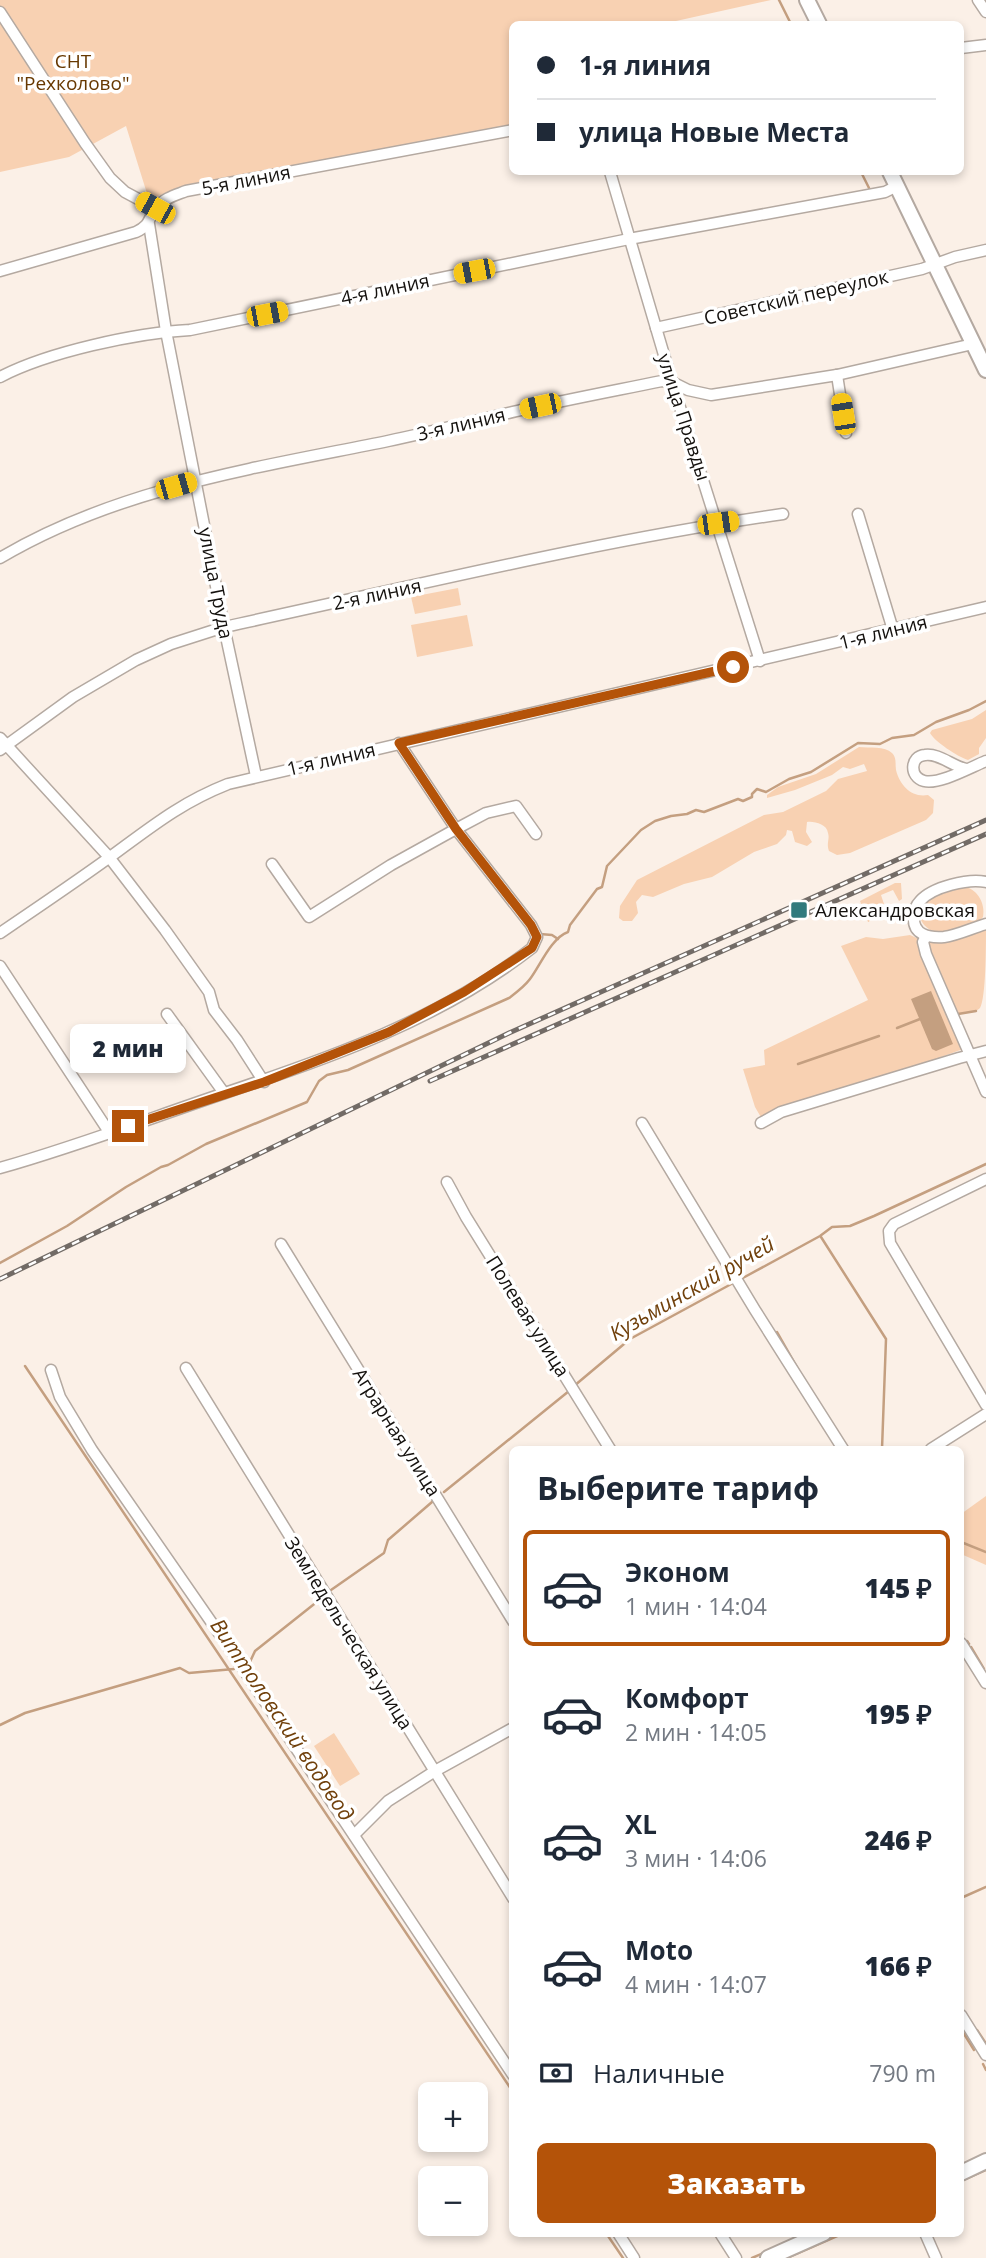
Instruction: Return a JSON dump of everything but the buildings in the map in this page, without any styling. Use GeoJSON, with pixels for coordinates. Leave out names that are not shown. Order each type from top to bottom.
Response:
{"type":"FeatureCollection","features":[{"type":"Feature","properties":{"kind":"main road"},"geometry":{"type":"LineString","coordinates":[[807,0],[818,21]]}},
{"type":"Feature","properties":{"kind":"main road"},"geometry":{"type":"LineString","coordinates":[[892,175],[986,370]]}},
{"type":"Feature","properties":{"kind":"main road"},"geometry":{"type":"LineString","coordinates":[[964,2172],[986,2161]]}},
{"type":"Feature","properties":{"kind":"main road"},"geometry":{"type":"LineString","coordinates":[[776,2257],[816,2237]]}},
{"type":"Feature","properties":{"kind":"street"},"geometry":{"type":"LineString","coordinates":[[978,0],[986,12]]}},
{"type":"Feature","properties":{"kind":"street"},"geometry":{"type":"LineString","coordinates":[[0,12],[110,178],[125,192],[155,208],[149,224],[136,232],[0,271]]}},
{"type":"Feature","properties":{"kind":"street"},"geometry":{"type":"LineString","coordinates":[[964,48],[986,45]]}},
{"type":"Feature","properties":{"kind":"street","name":"5-я линия"},"geometry":{"type":"LineString","coordinates":[[155,208],[173,195],[186,191],[509,131]]}},
{"type":"Feature","properties":{"kind":"street","name":"улица Правды"},"geometry":{"type":"LineString","coordinates":[[611,175],[672,382],[760,661]]}},
{"type":"Feature","properties":{"kind":"street","name":"4-я линия"},"geometry":{"type":"LineString","coordinates":[[0,377],[74,350],[166,331],[203,327],[629,239],[886,192],[897,186]]}},
{"type":"Feature","properties":{"kind":"street","name":"улица Труда"},"geometry":{"type":"LineString","coordinates":[[149,224],[166,331],[256,776]]}},
{"type":"Feature","properties":{"kind":"street","name":"Советский переулок"},"geometry":{"type":"LineString","coordinates":[[656,328],[935,265],[986,250]]}},
{"type":"Feature","properties":{"kind":"street","name":"3-я линия"},"geometry":{"type":"LineString","coordinates":[[0,558],[79,519],[197,480],[662,381],[711,395],[837,375],[973,344]]}},
{"type":"Feature","properties":{"kind":"street"},"geometry":{"type":"LineString","coordinates":[[837,375],[846,433]]}},
{"type":"Feature","properties":{"kind":"street","name":"2-я линия"},"geometry":{"type":"LineString","coordinates":[[2,745],[136,660],[171,644],[224,627],[561,553],[718,523],[783,514]]}},
{"type":"Feature","properties":{"kind":"street"},"geometry":{"type":"LineString","coordinates":[[858,514],[892,629]]}},
{"type":"Feature","properties":{"kind":"street","name":"1-я линия"},"geometry":{"type":"LineString","coordinates":[[0,933],[164,816],[200,795],[256,776],[986,607]]}},
{"type":"Feature","properties":{"kind":"street"},"geometry":{"type":"LineString","coordinates":[[0,1168],[264,1082],[389,1032],[464,992],[532,948],[537,937],[531,925],[456,829],[399,743]]}},
{"type":"Feature","properties":{"kind":"street"},"geometry":{"type":"LineString","coordinates":[[2,745],[109,857],[209,992],[214,1010],[264,1082]]}},
{"type":"Feature","properties":{"kind":"street"},"geometry":{"type":"LineString","coordinates":[[966,769],[932,755],[923,755],[913,764],[916,777],[924,781],[937,780],[966,769],[986,761]]}},
{"type":"Feature","properties":{"kind":"street"},"geometry":{"type":"LineString","coordinates":[[272,864],[309,917],[391,864],[486,813],[516,806],[536,835]]}},
{"type":"Feature","properties":{"kind":"street"},"geometry":{"type":"LineString","coordinates":[[974,880],[986,891]]}},
{"type":"Feature","properties":{"kind":"street"},"geometry":{"type":"LineString","coordinates":[[985,924],[951,936],[926,936],[916,929],[914,923],[917,904],[922,898],[963,881],[986,882]]}},
{"type":"Feature","properties":{"kind":"street"},"geometry":{"type":"LineString","coordinates":[[926,936],[924,947],[986,1092]]}},
{"type":"Feature","properties":{"kind":"street"},"geometry":{"type":"LineString","coordinates":[[0,966],[109,1132]]}},
{"type":"Feature","properties":{"kind":"street"},"geometry":{"type":"LineString","coordinates":[[167,1014],[224,1093]]}},
{"type":"Feature","properties":{"kind":"street"},"geometry":{"type":"LineString","coordinates":[[761,1123],[781,1112],[986,1051]]}},
{"type":"Feature","properties":{"kind":"street"},"geometry":{"type":"LineString","coordinates":[[642,1124],[841,1446]]}},
{"type":"Feature","properties":{"kind":"street"},"geometry":{"type":"LineString","coordinates":[[986,1179],[894,1224],[888,1231],[890,1242],[986,1405]]}},
{"type":"Feature","properties":{"kind":"street","name":"Полевая улица"},"geometry":{"type":"LineString","coordinates":[[447,1182],[608,1446]]}},
{"type":"Feature","properties":{"kind":"street","name":"Аграрная улица"},"geometry":{"type":"LineString","coordinates":[[281,1244],[509,1614]]}},
{"type":"Feature","properties":{"kind":"street","name":"Земледельческая улица"},"geometry":{"type":"LineString","coordinates":[[186,1368],[509,1891]]}},
{"type":"Feature","properties":{"kind":"street"},"geometry":{"type":"LineString","coordinates":[[51,1370],[60,1397],[92,1450],[232,1652],[509,2069]]}},
{"type":"Feature","properties":{"kind":"street"},"geometry":{"type":"LineString","coordinates":[[935,1446],[986,1414]]}},
{"type":"Feature","properties":{"kind":"street"},"geometry":{"type":"LineString","coordinates":[[964,1648],[986,1683]]}},
{"type":"Feature","properties":{"kind":"street"},"geometry":{"type":"LineString","coordinates":[[354,1835],[388,1801],[435,1771],[509,1730]]}},
{"type":"Feature","properties":{"kind":"street"},"geometry":{"type":"LineString","coordinates":[[964,2020],[986,2055]]}},
{"type":"Feature","properties":{"kind":"street"},"geometry":{"type":"LineString","coordinates":[[621,2237],[634,2258]]}},
{"type":"Feature","properties":{"kind":"street"},"geometry":{"type":"LineString","coordinates":[[723,2237],[736,2258]]}},
{"type":"Feature","properties":{"kind":"street"},"geometry":{"type":"LineString","coordinates":[[927,2237],[936,2258]]}},
{"type":"Feature","properties":{"kind":"green space","name":"СНТ \"Рехколово\""},"geometry":{"type":"Polygon","coordinates":[[[0,0],[771,0],[676,21],[509,21],[509,127],[177,188],[149,200],[126,126],[69,157],[0,172],[0,0]]]}},
{"type":"Feature","properties":{"kind":"green space"},"geometry":{"type":"Polygon","coordinates":[[[458,588],[461,605],[415,614],[411,597],[458,588]]]}},
{"type":"Feature","properties":{"kind":"green space"},"geometry":{"type":"Polygon","coordinates":[[[467,615],[473,646],[417,657],[411,625],[467,615]]]}},
{"type":"Feature","properties":{"kind":"green space"},"geometry":{"type":"Polygon","coordinates":[[[986,710],[986,738],[979,748],[979,754],[968,760],[958,756],[930,733],[932,730],[972,719],[986,710]]]}},
{"type":"Feature","properties":{"kind":"green space"},"geometry":{"type":"Polygon","coordinates":[[[859,747],[881,748],[892,753],[900,781],[912,793],[928,795],[934,800],[933,813],[926,820],[850,853],[837,855],[829,851],[825,827],[807,822],[806,832],[812,842],[807,846],[795,842],[792,831],[787,830],[777,844],[754,852],[712,877],[684,884],[653,897],[642,895],[636,902],[638,913],[632,921],[619,918],[620,906],[637,880],[764,815],[783,812],[826,791],[838,779],[867,771],[864,764],[850,769],[843,767],[832,775],[767,798],[767,795],[778,787],[816,774],[859,747]]]}},
{"type":"Feature","properties":{"kind":"green space"},"geometry":{"type":"Polygon","coordinates":[[[895,883],[901,883],[902,899],[899,901],[893,890],[881,895],[885,907],[873,914],[868,922],[860,901],[895,883]]]}},
{"type":"Feature","properties":{"kind":"green space"},"geometry":{"type":"Polygon","coordinates":[[[963,887],[972,890],[979,897],[983,906],[983,917],[972,925],[952,930],[937,932],[927,928],[920,914],[923,905],[936,896],[963,887]]]}},
{"type":"Feature","properties":{"kind":"green space"},"geometry":{"type":"Polygon","coordinates":[[[986,929],[982,1002],[980,1008],[975,1011],[958,1014],[927,944],[956,939],[986,929]]]}},
{"type":"Feature","properties":{"kind":"green space"},"geometry":{"type":"Polygon","coordinates":[[[910,935],[919,939],[918,946],[963,1049],[782,1108],[762,1119],[755,1107],[743,1069],[765,1065],[764,1050],[868,1000],[841,946],[866,937],[883,939],[910,935]]]}},
{"type":"Feature","properties":{"kind":"green space"},"geometry":{"type":"Polygon","coordinates":[[[986,1496],[986,1565],[964,1555],[964,1512],[986,1496]]]}},
{"type":"Feature","properties":{"kind":"green space"},"geometry":{"type":"Polygon","coordinates":[[[334,1733],[360,1774],[340,1786],[314,1746],[334,1733]]]}},
{"type":"Feature","properties":{"kind":"shaded area"},"geometry":{"type":"Polygon","coordinates":[[[931,991],[953,1044],[936,1051],[932,1049],[911,999],[931,991]]]}},
{"type":"Feature","properties":{"kind":"waterway"},"geometry":{"type":"LineString","coordinates":[[779,0],[790,21]]}},
{"type":"Feature","properties":{"kind":"waterway"},"geometry":{"type":"LineString","coordinates":[[862,175],[870,190]]}},
{"type":"Feature","properties":{"kind":"waterway"},"geometry":{"type":"LineString","coordinates":[[0,1263],[67,1226],[161,1167],[206,1144],[307,1102],[319,1081],[327,1075],[348,1070],[509,998],[528,982],[551,946],[568,932],[570,925],[597,889],[602,887],[607,866],[641,830],[655,821],[696,810],[704,812],[738,799],[743,801],[752,797],[757,789],[766,792],[789,779],[811,772],[858,743],[880,744],[892,738],[914,735],[936,722],[986,701]]}},
{"type":"Feature","properties":{"kind":"waterway"},"geometry":{"type":"LineString","coordinates":[[540,934],[552,935],[558,939]]}},
{"type":"Feature","properties":{"kind":"waterway"},"geometry":{"type":"LineString","coordinates":[[958,1014],[976,1011]]}},
{"type":"Feature","properties":{"kind":"waterway"},"geometry":{"type":"LineString","coordinates":[[897,1028],[920,1019]]}},
{"type":"Feature","properties":{"kind":"waterway"},"geometry":{"type":"LineString","coordinates":[[798,1064],[879,1036]]}},
{"type":"Feature","properties":{"kind":"waterway","name":"Кузьминский ручей"},"geometry":{"type":"LineString","coordinates":[[741,1279],[832,1227],[850,1226],[986,1164]]}},
{"type":"Feature","properties":{"kind":"waterway"},"geometry":{"type":"LineString","coordinates":[[821,1237],[886,1339],[882,1446]]}},
{"type":"Feature","properties":{"kind":"waterway","name":"Кузьминский ручей"},"geometry":{"type":"LineString","coordinates":[[574,1386],[630,1339],[735,1282]]}},
{"type":"Feature","properties":{"kind":"waterway"},"geometry":{"type":"LineString","coordinates":[[777,1332],[798,1369]]}},
{"type":"Feature","properties":{"kind":"waterway","name":"Виттоловский водовод"},"geometry":{"type":"LineString","coordinates":[[25,1366],[509,2086]]}},
{"type":"Feature","properties":{"kind":"waterway","name":"Кузьминский ручей"},"geometry":{"type":"LineString","coordinates":[[444,1492],[569,1391]]}},
{"type":"Feature","properties":{"kind":"waterway","name":"Кузьминский ручей"},"geometry":{"type":"LineString","coordinates":[[331,1590],[384,1553],[388,1540],[432,1502]]}},
{"type":"Feature","properties":{"kind":"waterway"},"geometry":{"type":"LineString","coordinates":[[964,1543],[986,1552]]}},
{"type":"Feature","properties":{"kind":"waterway","name":"Кузьминский ручей"},"geometry":{"type":"LineString","coordinates":[[249,1664],[255,1651],[318,1601]]}},
{"type":"Feature","properties":{"kind":"waterway"},"geometry":{"type":"LineString","coordinates":[[971,1647],[984,1669]]}},
{"type":"Feature","properties":{"kind":"waterway","name":"Кузьминский ручей"},"geometry":{"type":"LineString","coordinates":[[0,1725],[25,1713],[180,1668],[189,1673],[234,1669]]}},
{"type":"Feature","properties":{"kind":"waterway"},"geometry":{"type":"LineString","coordinates":[[964,1897],[986,1887]]}},
{"type":"Feature","properties":{"kind":"waterway"},"geometry":{"type":"LineString","coordinates":[[977,2030],[985,2042]]}},
{"type":"Feature","properties":{"kind":"waterway"},"geometry":{"type":"LineString","coordinates":[[964,2034],[974,2050]]}},
{"type":"Feature","properties":{"kind":"waterway"},"geometry":{"type":"LineString","coordinates":[[983,2064],[986,2070]]}},
{"type":"Feature","properties":{"kind":"waterway"},"geometry":{"type":"LineString","coordinates":[[964,2164],[971,2161]]}},
{"type":"Feature","properties":{"kind":"waterway"},"geometry":{"type":"LineString","coordinates":[[964,2180],[986,2170]]}},
{"type":"Feature","properties":{"kind":"waterway","name":"Виттоловский водовод"},"geometry":{"type":"LineString","coordinates":[[609,2237],[623,2258]]}},
{"type":"Feature","properties":{"kind":"waterway"},"geometry":{"type":"LineString","coordinates":[[780,2245],[798,2237]]}},
{"type":"Feature","properties":{"kind":"waterway"},"geometry":{"type":"LineString","coordinates":[[787,2258],[835,2237]]}},
{"type":"Feature","properties":{"kind":"waterway"},"geometry":{"type":"LineString","coordinates":[[752,2258],[768,2251]]}},
{"type":"Feature","properties":{"kind":"railway"},"geometry":{"type":"LineString","coordinates":[[0,1279],[509,1033],[986,820]]}},
{"type":"Feature","properties":{"kind":"railway"},"geometry":{"type":"LineString","coordinates":[[430,1081],[986,834]]}},
{"type":"Feature","properties":{"kind":"place","name":"Александровская"},"geometry":{"type":"Point","coordinates":[799,910]}},
{"type":"Feature","properties":{"kind":"route"},"geometry":{"type":"LineString","coordinates":[[128,1126],[264,1082],[389,1032],[464,992],[532,948],[537,937],[531,925],[456,829],[399,743],[733,667]]}}]}
